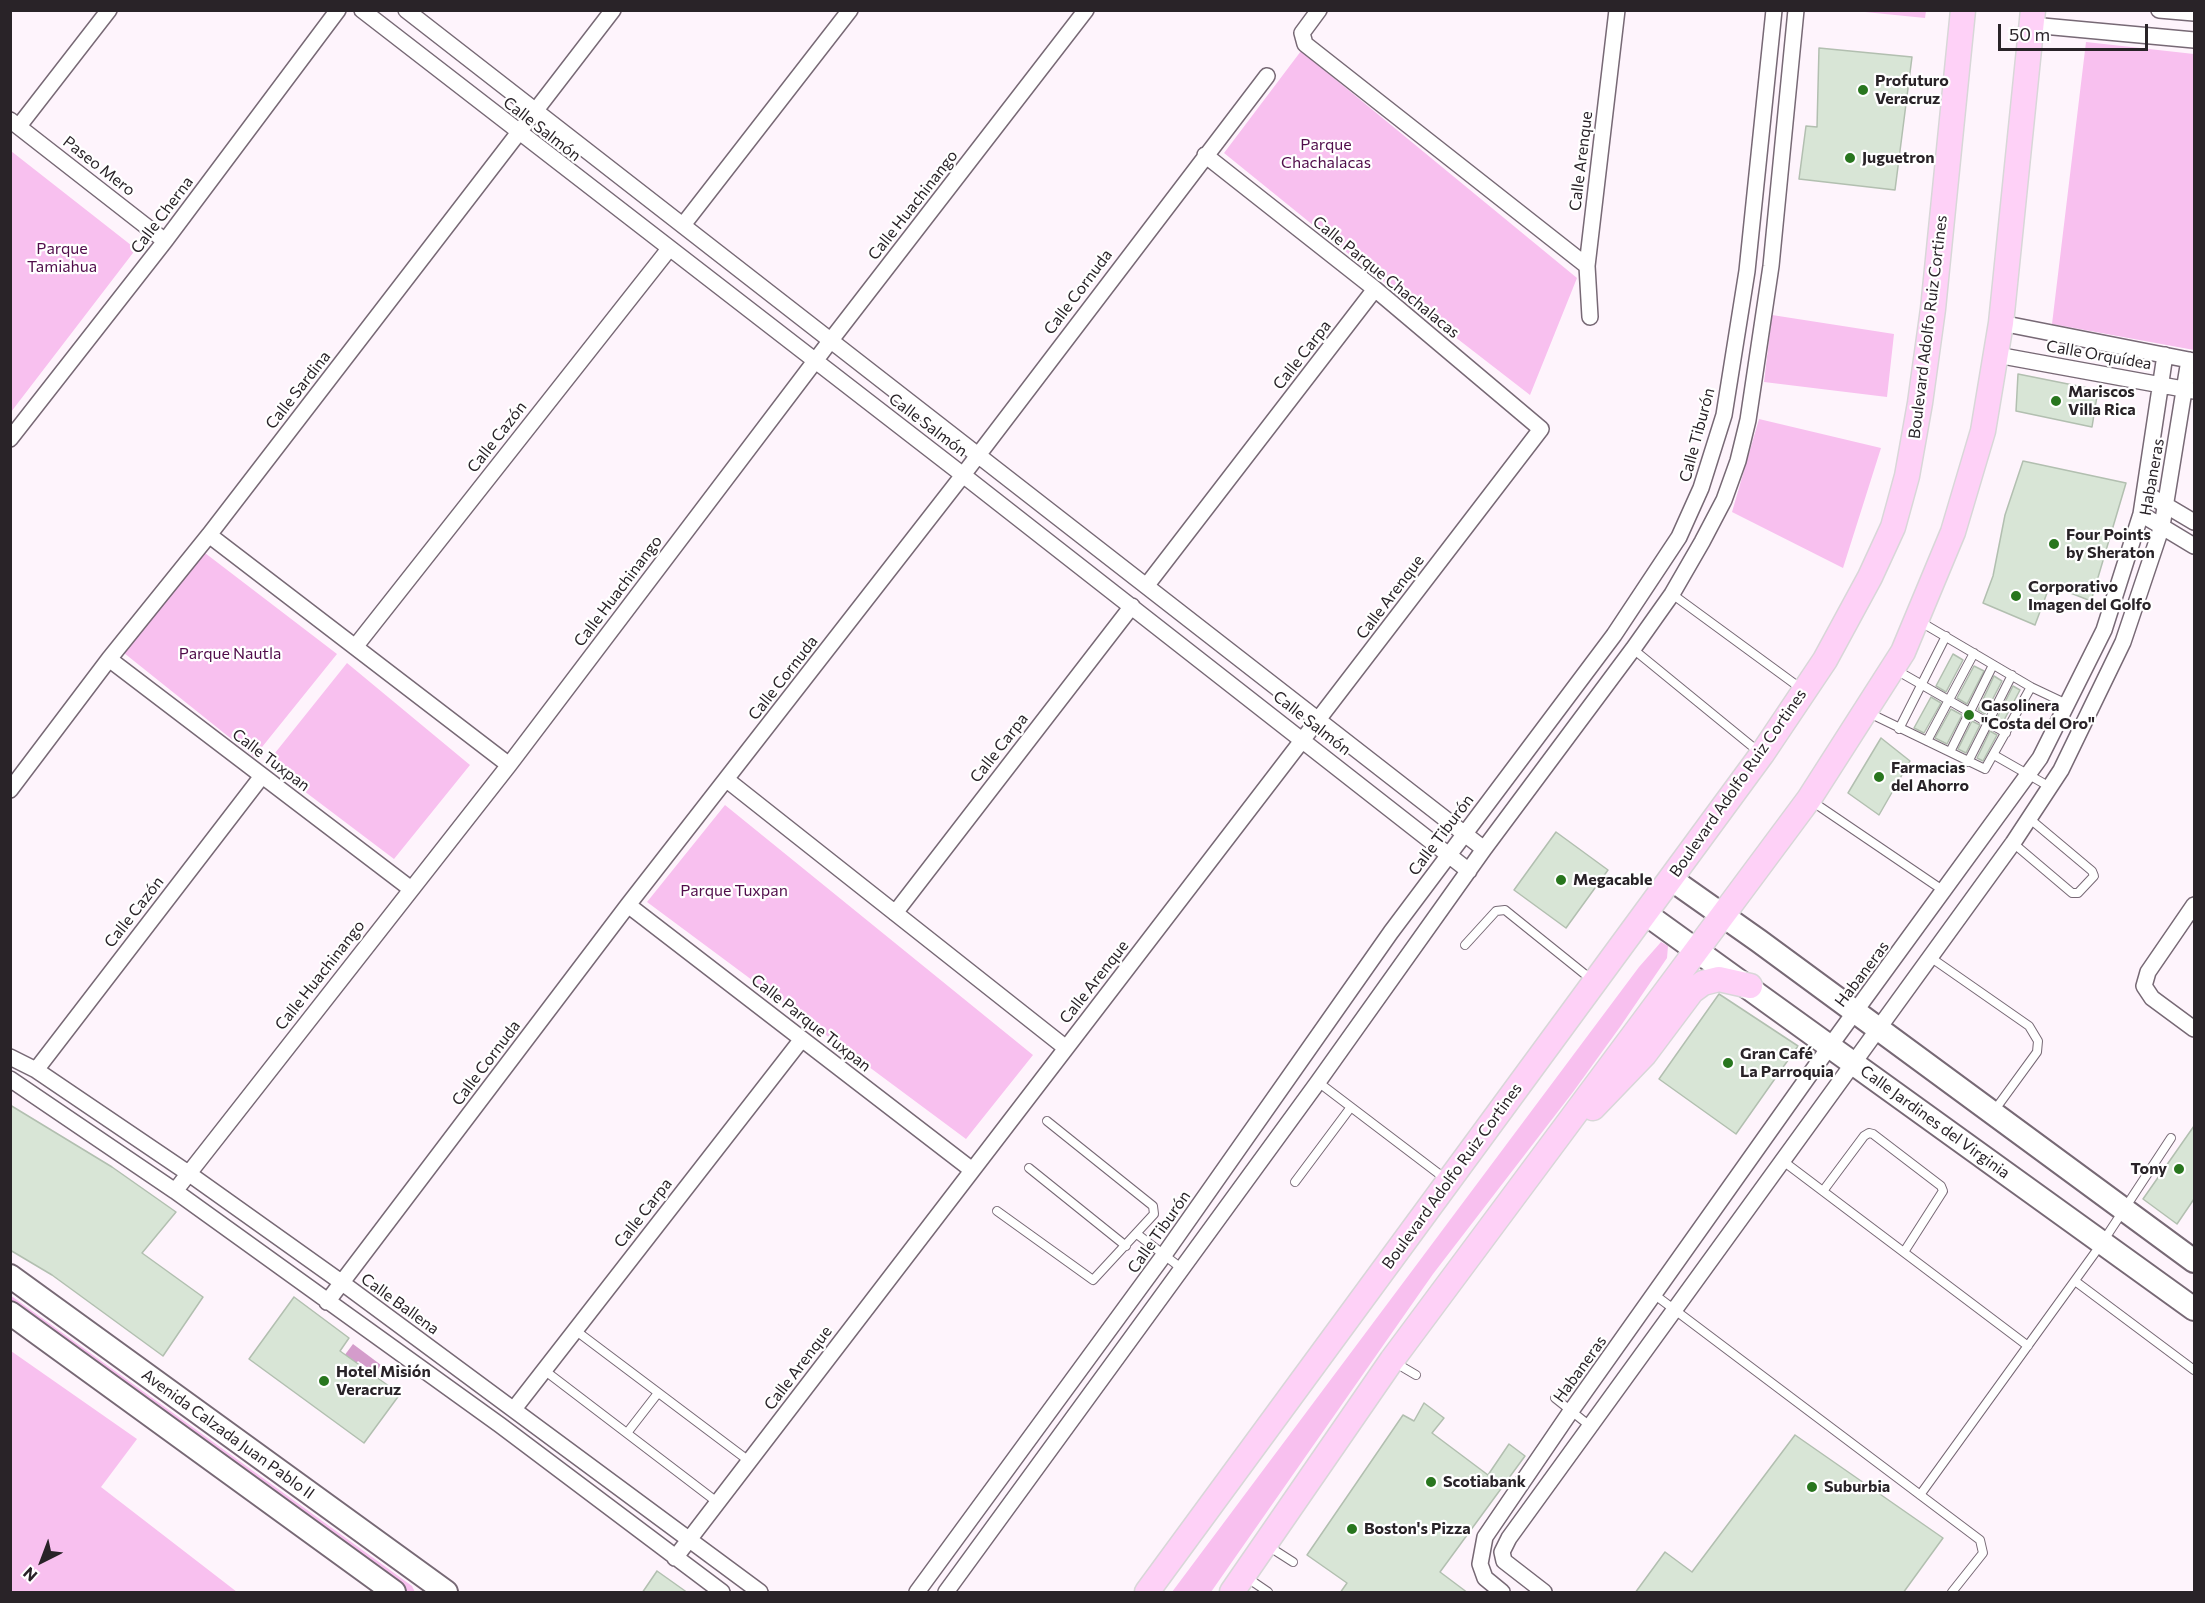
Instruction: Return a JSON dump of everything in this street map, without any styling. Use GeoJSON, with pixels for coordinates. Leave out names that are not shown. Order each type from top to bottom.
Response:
{"type":"FeatureCollection","features":[{"type":"Feature","properties":{"kind":"main road","name":"Boulevard Adolfo Ruiz Cortines"},"geometry":{"type":"LineString","coordinates":[[1147,1593],[1762,754],[1825,660],[1870,577],[1893,526],[1907,476],[1933,309],[1963,10]]}},
{"type":"Feature","properties":{"kind":"main road"},"geometry":{"type":"LineString","coordinates":[[1238,1584],[1267,1545],[1392,1360],[1809,799],[1867,712],[1893,668],[1933,586],[1970,482],[1983,431],[2001,323],[2032,18]]}},
{"type":"Feature","properties":{"kind":"main road"},"geometry":{"type":"LineString","coordinates":[[1538,1162],[1644,1055],[1692,991],[1703,983],[1719,979],[1750,986]]}},
{"type":"Feature","properties":{"kind":"street"},"geometry":{"type":"LineString","coordinates":[[15,123],[109,10]]}},
{"type":"Feature","properties":{"kind":"street","name":"Calle Cherna"},"geometry":{"type":"LineString","coordinates":[[10,439],[165,241],[338,10]]}},
{"type":"Feature","properties":{"kind":"street","name":"Calle Salmón"},"geometry":{"type":"LineString","coordinates":[[362,10],[1132,606],[1469,871]]}},
{"type":"Feature","properties":{"kind":"street","name":"Calle Salmón"},"geometry":{"type":"LineString","coordinates":[[406,10],[1484,849]]}},
{"type":"Feature","properties":{"kind":"street","name":"Calle Sardina"},"geometry":{"type":"LineString","coordinates":[[10,790],[109,659],[209,535],[520,134],[613,10]]}},
{"type":"Feature","properties":{"kind":"street"},"geometry":{"type":"LineString","coordinates":[[683,225],[850,10]]}},
{"type":"Feature","properties":{"kind":"street","name":"Calle Huachinango"},"geometry":{"type":"LineString","coordinates":[[175,1191],[509,765],[831,340],[1086,10]]}},
{"type":"Feature","properties":{"kind":"street"},"geometry":{"type":"LineString","coordinates":[[1318,10],[1302,33],[1305,44],[1587,266]]}},
{"type":"Feature","properties":{"kind":"street","name":"Calle Arenque"},"geometry":{"type":"LineString","coordinates":[[1590,317],[1587,266],[1617,10]]}},
{"type":"Feature","properties":{"kind":"street","name":"Calle Tiburón"},"geometry":{"type":"LineString","coordinates":[[917,1593],[1164,1255],[1391,932],[1652,579],[1679,537],[1701,488],[1724,416],[1747,271],[1774,10]]}},
{"type":"Feature","properties":{"kind":"street"},"geometry":{"type":"LineString","coordinates":[[946,1593],[1318,1082],[1484,849],[1633,649],[1672,594],[1724,500],[1748,420],[1771,266],[1796,10]]}},
{"type":"Feature","properties":{"kind":"street"},"geometry":{"type":"LineString","coordinates":[[2159,10],[2194,14]]}},
{"type":"Feature","properties":{"kind":"street"},"geometry":{"type":"LineString","coordinates":[[2032,18],[2194,35]]}},
{"type":"Feature","properties":{"kind":"street","name":"Calle Cornuda"},"geometry":{"type":"LineString","coordinates":[[327,1302],[628,905],[963,475],[1267,76]]}},
{"type":"Feature","properties":{"kind":"street","name":"Paseo Mero"},"geometry":{"type":"LineString","coordinates":[[15,123],[165,241]]}},
{"type":"Feature","properties":{"kind":"street","name":"Calle Parque Chachalacas"},"geometry":{"type":"LineString","coordinates":[[1205,155],[1375,289],[1541,429]]}},
{"type":"Feature","properties":{"kind":"street","name":"Calle Cazón"},"geometry":{"type":"LineString","coordinates":[[355,647],[669,249]]}},
{"type":"Feature","properties":{"kind":"street","name":"Calle Carpa"},"geometry":{"type":"LineString","coordinates":[[1147,585],[1375,289]]}},
{"type":"Feature","properties":{"kind":"street","name":"Calle Orquídea"},"geometry":{"type":"LineString","coordinates":[[2001,323],[2192,360]]}},
{"type":"Feature","properties":{"kind":"street","name":"Calle Orquídea"},"geometry":{"type":"LineString","coordinates":[[1997,355],[2190,390]]}},
{"type":"Feature","properties":{"kind":"street","name":"Habaneras"},"geometry":{"type":"LineString","coordinates":[[1502,1593],[1485,1578],[1480,1564],[1485,1537],[1830,1046],[2029,776],[2104,630],[2141,514],[2165,355]]}},
{"type":"Feature","properties":{"kind":"street","name":"Habaneras"},"geometry":{"type":"LineString","coordinates":[[1544,1593],[1504,1561],[1502,1552],[1509,1538],[1592,1427],[2051,787],[2123,642],[2162,526],[2190,390],[2192,360]]}},
{"type":"Feature","properties":{"kind":"street","name":"Calle Arenque"},"geometry":{"type":"LineString","coordinates":[[675,1558],[1541,429]]}},
{"type":"Feature","properties":{"kind":"street"},"geometry":{"type":"LineString","coordinates":[[2145,493],[2194,522]]}},
{"type":"Feature","properties":{"kind":"street"},"geometry":{"type":"LineString","coordinates":[[2141,514],[2194,546]]}},
{"type":"Feature","properties":{"kind":"street"},"geometry":{"type":"LineString","coordinates":[[209,535],[509,765]]}},
{"type":"Feature","properties":{"kind":"street","name":"Calle Carpa"},"geometry":{"type":"LineString","coordinates":[[895,913],[1132,606]]}},
{"type":"Feature","properties":{"kind":"street","name":"Calle Tuxpan"},"geometry":{"type":"LineString","coordinates":[[109,659],[411,889]]}},
{"type":"Feature","properties":{"kind":"street","name":"Calle Cazón"},"geometry":{"type":"LineString","coordinates":[[36,1070],[262,776]]}},
{"type":"Feature","properties":{"kind":"street"},"geometry":{"type":"LineString","coordinates":[[727,780],[1066,1048]]}},
{"type":"Feature","properties":{"kind":"street"},"geometry":{"type":"LineString","coordinates":[[1671,879],[1877,1027],[2194,1261]]}},
{"type":"Feature","properties":{"kind":"street","name":"Calle Parque Tuxpan"},"geometry":{"type":"LineString","coordinates":[[628,905],[972,1170]]}},
{"type":"Feature","properties":{"kind":"street"},"geometry":{"type":"LineString","coordinates":[[2194,905],[2148,972],[2144,986],[2152,998],[2194,1029]]}},
{"type":"Feature","properties":{"kind":"street","name":"Calle Jardines del Virginia"},"geometry":{"type":"LineString","coordinates":[[1646,914],[1750,986],[2194,1309]]}},
{"type":"Feature","properties":{"kind":"street","name":"Calle Carpa"},"geometry":{"type":"LineString","coordinates":[[514,1409],[802,1039]]}},
{"type":"Feature","properties":{"kind":"street","name":"Calle Ballena"},"geometry":{"type":"LineString","coordinates":[[10,1057],[36,1070],[188,1173],[341,1282],[760,1593]]}},
{"type":"Feature","properties":{"kind":"street"},"geometry":{"type":"LineString","coordinates":[[10,1079],[175,1191],[500,1425],[722,1593]]}},
{"type":"Feature","properties":{"kind":"street"},"geometry":{"type":"LineString","coordinates":[[1704,1226],[1725,1242]]}},
{"type":"Feature","properties":{"kind":"street","name":"Avenida Calzada Juan Pablo II"},"geometry":{"type":"LineString","coordinates":[[10,1276],[444,1592]]}},
{"type":"Feature","properties":{"kind":"street","name":"Avenida Calzada Juan Pablo II"},"geometry":{"type":"LineString","coordinates":[[10,1313],[394,1593]]}},
{"type":"Feature","properties":{"kind":"street"},"geometry":{"type":"LineString","coordinates":[[984,1502],[1003,1516]]}},
{"type":"Feature","properties":{"kind":"lane"},"geometry":{"type":"LineString","coordinates":[[1672,594],[1804,691]]}},
{"type":"Feature","properties":{"kind":"lane"},"geometry":{"type":"LineString","coordinates":[[1917,620],[2031,687],[2067,704]]}},
{"type":"Feature","properties":{"kind":"lane"},"geometry":{"type":"LineString","coordinates":[[1899,729],[1946,636]]}},
{"type":"Feature","properties":{"kind":"lane"},"geometry":{"type":"LineString","coordinates":[[1633,649],[1762,754]]}},
{"type":"Feature","properties":{"kind":"lane"},"geometry":{"type":"LineString","coordinates":[[1927,741],[1974,653]]}},
{"type":"Feature","properties":{"kind":"lane"},"geometry":{"type":"LineString","coordinates":[[1950,752],[1993,664]]}},
{"type":"Feature","properties":{"kind":"lane"},"geometry":{"type":"LineString","coordinates":[[1893,668],[2006,733]]}},
{"type":"Feature","properties":{"kind":"lane"},"geometry":{"type":"LineString","coordinates":[[1968,762],[2012,675]]}},
{"type":"Feature","properties":{"kind":"lane"},"geometry":{"type":"LineString","coordinates":[[1867,712],[1985,769],[2031,687]]}},
{"type":"Feature","properties":{"kind":"lane"},"geometry":{"type":"LineString","coordinates":[[1994,755],[2051,787]]}},
{"type":"Feature","properties":{"kind":"lane"},"geometry":{"type":"LineString","coordinates":[[1809,799],[1945,892]]}},
{"type":"Feature","properties":{"kind":"lane"},"geometry":{"type":"LineString","coordinates":[[2013,843],[2072,892],[2078,892],[2094,876],[2092,871],[2030,819]]}},
{"type":"Feature","properties":{"kind":"lane"},"geometry":{"type":"LineString","coordinates":[[1465,945],[1496,911],[1505,910],[1595,982]]}},
{"type":"Feature","properties":{"kind":"lane"},"geometry":{"type":"LineString","coordinates":[[1929,956],[2029,1026],[2038,1041],[2037,1052],[1993,1113]]}},
{"type":"Feature","properties":{"kind":"lane"},"geometry":{"type":"LineString","coordinates":[[1318,1082],[1448,1181]]}},
{"type":"Feature","properties":{"kind":"lane"},"geometry":{"type":"LineString","coordinates":[[1295,1182],[1351,1107]]}},
{"type":"Feature","properties":{"kind":"lane"},"geometry":{"type":"LineString","coordinates":[[997,1211],[1089,1280],[1098,1278],[1154,1214],[1153,1206],[1047,1121]]}},
{"type":"Feature","properties":{"kind":"lane"},"geometry":{"type":"LineString","coordinates":[[1823,1191],[1869,1133],[1941,1186],[1943,1191],[1904,1252]]}},
{"type":"Feature","properties":{"kind":"lane"},"geometry":{"type":"LineString","coordinates":[[1920,1495],[2103,1243],[2172,1138]]}},
{"type":"Feature","properties":{"kind":"lane"},"geometry":{"type":"LineString","coordinates":[[1783,1161],[2028,1346]]}},
{"type":"Feature","properties":{"kind":"lane"},"geometry":{"type":"LineString","coordinates":[[1029,1168],[1126,1246]]}},
{"type":"Feature","properties":{"kind":"lane"},"geometry":{"type":"LineString","coordinates":[[1137,1234],[1181,1268]]}},
{"type":"Feature","properties":{"kind":"lane"},"geometry":{"type":"LineString","coordinates":[[2075,1281],[2194,1370]]}},
{"type":"Feature","properties":{"kind":"lane"},"geometry":{"type":"LineString","coordinates":[[1655,1295],[1980,1540],[1983,1553],[1952,1593]]}},
{"type":"Feature","properties":{"kind":"lane"},"geometry":{"type":"LineString","coordinates":[[575,1330],[748,1461]]}},
{"type":"Feature","properties":{"kind":"lane"},"geometry":{"type":"LineString","coordinates":[[1392,1360],[1416,1375]]}},
{"type":"Feature","properties":{"kind":"lane"},"geometry":{"type":"LineString","coordinates":[[543,1370],[717,1502]]}},
{"type":"Feature","properties":{"kind":"lane"},"geometry":{"type":"LineString","coordinates":[[627,1433],[658,1393]]}},
{"type":"Feature","properties":{"kind":"lane"},"geometry":{"type":"LineString","coordinates":[[1555,1398],[1592,1427]]}},
{"type":"Feature","properties":{"kind":"lane"},"geometry":{"type":"LineString","coordinates":[[1267,1545],[1293,1562]]}},
{"type":"Feature","properties":{"kind":"lane"},"geometry":{"type":"LineString","coordinates":[[1238,1584],[1268,1593]]}},
{"type":"Feature","properties":{"kind":"green space"},"geometry":{"type":"Polygon","coordinates":[[[1855,11],[1926,11],[1925,18],[1855,11]]]}},
{"type":"Feature","properties":{"kind":"green space"},"geometry":{"type":"Polygon","coordinates":[[[2086,42],[2194,54],[2194,350],[2052,324],[2086,42]]]}},
{"type":"Feature","properties":{"kind":"green space","name":"Parque Chachalacas"},"geometry":{"type":"Polygon","coordinates":[[[1301,51],[1577,278],[1530,395],[1366,268],[1224,153],[1301,51]]]}},
{"type":"Feature","properties":{"kind":"green space","name":"Parque Tamiahua"},"geometry":{"type":"Polygon","coordinates":[[[11,151],[136,249],[10,412],[11,151]]]}},
{"type":"Feature","properties":{"kind":"green space"},"geometry":{"type":"Polygon","coordinates":[[[1772,315],[1894,334],[1887,397],[1764,382],[1772,315]]]}},
{"type":"Feature","properties":{"kind":"green space"},"geometry":{"type":"Polygon","coordinates":[[[1759,419],[1881,448],[1843,568],[1732,512],[1759,419]]]}},
{"type":"Feature","properties":{"kind":"green space","name":"Parque Nautla"},"geometry":{"type":"Polygon","coordinates":[[[205,553],[337,654],[254,757],[124,653],[205,553]]]}},
{"type":"Feature","properties":{"kind":"green space"},"geometry":{"type":"Polygon","coordinates":[[[347,663],[470,765],[394,859],[267,763],[347,663]]]}},
{"type":"Feature","properties":{"kind":"green space","name":"Parque Tuxpan"},"geometry":{"type":"Polygon","coordinates":[[[725,805],[1033,1055],[966,1139],[647,902],[725,805]]]}},
{"type":"Feature","properties":{"kind":"green space"},"geometry":{"type":"Polygon","coordinates":[[[1661,942],[1668,946],[1667,958],[1620,1027],[1433,1274],[1211,1592],[1172,1592],[1639,967],[1661,942]]]}},
{"type":"Feature","properties":{"kind":"green space"},"geometry":{"type":"Polygon","coordinates":[[[10,1295],[412,1586],[415,1592],[405,1592],[11,1305],[10,1295]]]}},
{"type":"Feature","properties":{"kind":"green space"},"geometry":{"type":"Polygon","coordinates":[[[11,1351],[137,1439],[101,1487],[237,1592],[11,1592],[11,1351]]]}},
{"type":"Feature","properties":{"kind":"shaded area"},"geometry":{"type":"Polygon","coordinates":[[[353,1344],[381,1365],[375,1373],[358,1361],[349,1372],[338,1364],[353,1344]]]}},
{"type":"Feature","properties":{"kind":"building"},"geometry":{"type":"Polygon","coordinates":[[[1819,48],[1912,57],[1895,190],[1799,179],[1806,126],[1817,127],[1819,48]]]}},
{"type":"Feature","properties":{"kind":"building","name":"Mariscos Villa Rica"},"geometry":{"type":"Polygon","coordinates":[[[2018,374],[2098,390],[2092,427],[2016,411],[2018,374]]]}},
{"type":"Feature","properties":{"kind":"building","name":"Four Points by Sheraton"},"geometry":{"type":"Polygon","coordinates":[[[2023,461],[2126,483],[2091,601],[2050,585],[2035,625],[1983,603],[1993,576],[2005,515],[2023,461]]]}},
{"type":"Feature","properties":{"kind":"building"},"geometry":{"type":"Polygon","coordinates":[[[1953,654],[1963,660],[1946,692],[1936,686],[1953,654]]]}},
{"type":"Feature","properties":{"kind":"building"},"geometry":{"type":"Polygon","coordinates":[[[1974,666],[1984,671],[1967,704],[1957,698],[1974,666]]]}},
{"type":"Feature","properties":{"kind":"building"},"geometry":{"type":"Polygon","coordinates":[[[1994,676],[2002,681],[1985,714],[1978,710],[1994,676]]]}},
{"type":"Feature","properties":{"kind":"building"},"geometry":{"type":"Polygon","coordinates":[[[2013,686],[2020,690],[2002,724],[1996,720],[2013,686]]]}},
{"type":"Feature","properties":{"kind":"building"},"geometry":{"type":"Polygon","coordinates":[[[1931,697],[1941,703],[1924,733],[1914,728],[1931,697]]]}},
{"type":"Feature","properties":{"kind":"building"},"geometry":{"type":"Polygon","coordinates":[[[1951,709],[1962,715],[1947,744],[1935,738],[1951,709]]]}},
{"type":"Feature","properties":{"kind":"building"},"geometry":{"type":"Polygon","coordinates":[[[1972,721],[1980,725],[1966,753],[1958,749],[1972,721]]]}},
{"type":"Feature","properties":{"kind":"building"},"geometry":{"type":"Polygon","coordinates":[[[1990,731],[1997,735],[1983,761],[1977,758],[1990,731]]]}},
{"type":"Feature","properties":{"kind":"building","name":"Farmacias del Ahorro"},"geometry":{"type":"Polygon","coordinates":[[[1881,738],[1910,761],[1879,815],[1848,793],[1881,738]]]}},
{"type":"Feature","properties":{"kind":"building","name":"Megacable"},"geometry":{"type":"Polygon","coordinates":[[[1556,832],[1608,870],[1566,928],[1514,890],[1556,832]]]}},
{"type":"Feature","properties":{"kind":"building","name":"Gran Café La Parroquia"},"geometry":{"type":"Polygon","coordinates":[[[1719,994],[1798,1046],[1736,1134],[1659,1079],[1719,994]]]}},
{"type":"Feature","properties":{"kind":"building"},"geometry":{"type":"Polygon","coordinates":[[[10,1105],[112,1167],[176,1212],[142,1253],[203,1297],[163,1356],[52,1275],[10,1250],[10,1105]]]}},
{"type":"Feature","properties":{"kind":"building","name":"Tony"},"geometry":{"type":"Polygon","coordinates":[[[2194,1126],[2194,1199],[2177,1224],[2143,1199],[2194,1126]]]}},
{"type":"Feature","properties":{"kind":"building"},"geometry":{"type":"Polygon","coordinates":[[[294,1297],[349,1338],[340,1351],[400,1394],[364,1443],[249,1359],[294,1297]]]}},
{"type":"Feature","properties":{"kind":"building"},"geometry":{"type":"Polygon","coordinates":[[[1424,1403],[1444,1418],[1432,1433],[1488,1475],[1509,1444],[1525,1456],[1440,1572],[1468,1593],[1340,1593],[1347,1583],[1307,1555],[1403,1415],[1414,1421],[1424,1403]]]}},
{"type":"Feature","properties":{"kind":"building","name":"Suburbia"},"geometry":{"type":"Polygon","coordinates":[[[1795,1435],[1943,1538],[1903,1593],[1635,1593],[1665,1552],[1692,1572],[1795,1435]]]}},
{"type":"Feature","properties":{"kind":"building"},"geometry":{"type":"Polygon","coordinates":[[[657,1571],[688,1593],[642,1593],[657,1571]]]}},
{"type":"Feature","properties":{"kind":"place","name":"Profuturo Veracruz"},"geometry":{"type":"Point","coordinates":[1863,90]}},
{"type":"Feature","properties":{"kind":"place","name":"Juguetron"},"geometry":{"type":"Point","coordinates":[1850,158]}},
{"type":"Feature","properties":{"kind":"place","name":"Mariscos Villa Rica"},"geometry":{"type":"Point","coordinates":[2056,401]}},
{"type":"Feature","properties":{"kind":"place","name":"Four Points by Sheraton"},"geometry":{"type":"Point","coordinates":[2054,544]}},
{"type":"Feature","properties":{"kind":"place","name":"Corporativo Imagen del Golfo"},"geometry":{"type":"Point","coordinates":[2016,596]}},
{"type":"Feature","properties":{"kind":"place","name":"Gasolinera \"Costa del Oro\""},"geometry":{"type":"Point","coordinates":[1969,715]}},
{"type":"Feature","properties":{"kind":"place","name":"Farmacias del Ahorro"},"geometry":{"type":"Point","coordinates":[1879,777]}},
{"type":"Feature","properties":{"kind":"place","name":"Megacable"},"geometry":{"type":"Point","coordinates":[1561,880]}},
{"type":"Feature","properties":{"kind":"place","name":"Gran Café La Parroquia"},"geometry":{"type":"Point","coordinates":[1728,1063]}},
{"type":"Feature","properties":{"kind":"place","name":"Tony"},"geometry":{"type":"Point","coordinates":[2179,1169]}},
{"type":"Feature","properties":{"kind":"place","name":"Hotel Misión Veracruz"},"geometry":{"type":"Point","coordinates":[324,1381]}},
{"type":"Feature","properties":{"kind":"place","name":"Scotiabank"},"geometry":{"type":"Point","coordinates":[1431,1482]}},
{"type":"Feature","properties":{"kind":"place","name":"Suburbia"},"geometry":{"type":"Point","coordinates":[1812,1487]}},
{"type":"Feature","properties":{"kind":"place","name":"Boston's Pizza"},"geometry":{"type":"Point","coordinates":[1352,1529]}}]}
